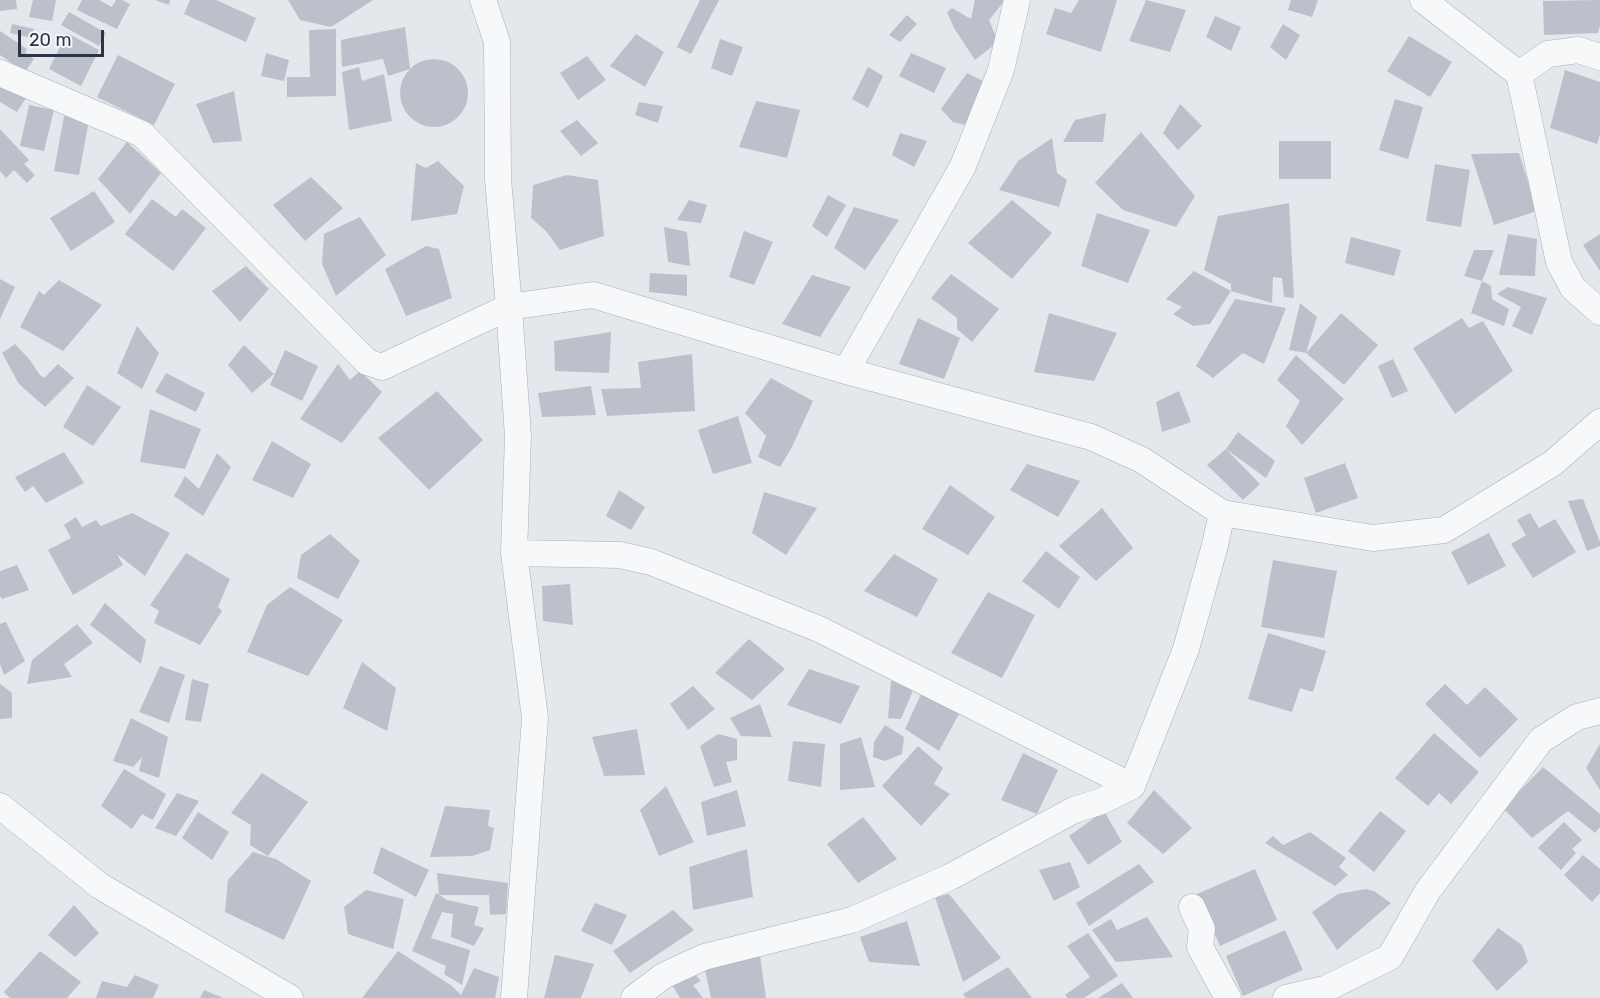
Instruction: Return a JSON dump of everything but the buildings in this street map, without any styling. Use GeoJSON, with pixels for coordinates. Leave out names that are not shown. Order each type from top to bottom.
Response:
{"type":"FeatureCollection","features":[{"type":"Feature","properties":{"kind":"street"},"geometry":{"type":"LineString","coordinates":[[483,0],[497,42],[498,179],[518,436],[514,553],[535,718],[514,998]]}},
{"type":"Feature","properties":{"kind":"street"},"geometry":{"type":"LineString","coordinates":[[846,371],[963,166],[1001,70],[1017,0]]}},
{"type":"Feature","properties":{"kind":"street"},"geometry":{"type":"LineString","coordinates":[[1423,0],[1519,74],[1558,262],[1573,288],[1600,312]]}},
{"type":"Feature","properties":{"kind":"street"},"geometry":{"type":"LineString","coordinates":[[1519,74],[1548,54],[1578,50],[1600,57]]}},
{"type":"Feature","properties":{"kind":"street"},"geometry":{"type":"LineString","coordinates":[[0,73],[142,134],[367,362],[382,367],[509,307],[593,295],[846,371],[1091,437],[1142,460],[1222,513],[1373,538],[1444,530],[1553,463],[1600,422]]}},
{"type":"Feature","properties":{"kind":"street"},"geometry":{"type":"LineString","coordinates":[[634,998],[663,976],[704,957],[852,920],[950,877],[1074,810],[1102,801],[1132,786],[1186,649],[1222,513]]}},
{"type":"Feature","properties":{"kind":"street"},"geometry":{"type":"LineString","coordinates":[[514,553],[620,555],[651,562],[819,629],[1132,786]]}},
{"type":"Feature","properties":{"kind":"street"},"geometry":{"type":"LineString","coordinates":[[1286,998],[1329,993],[1390,957],[1427,892],[1541,740],[1577,717],[1600,711]]}},
{"type":"Feature","properties":{"kind":"street"},"geometry":{"type":"LineString","coordinates":[[0,806],[100,886],[290,998]]}},
{"type":"Feature","properties":{"kind":"street"},"geometry":{"type":"LineString","coordinates":[[1192,907],[1202,929],[1200,947],[1228,998]]}}]}
